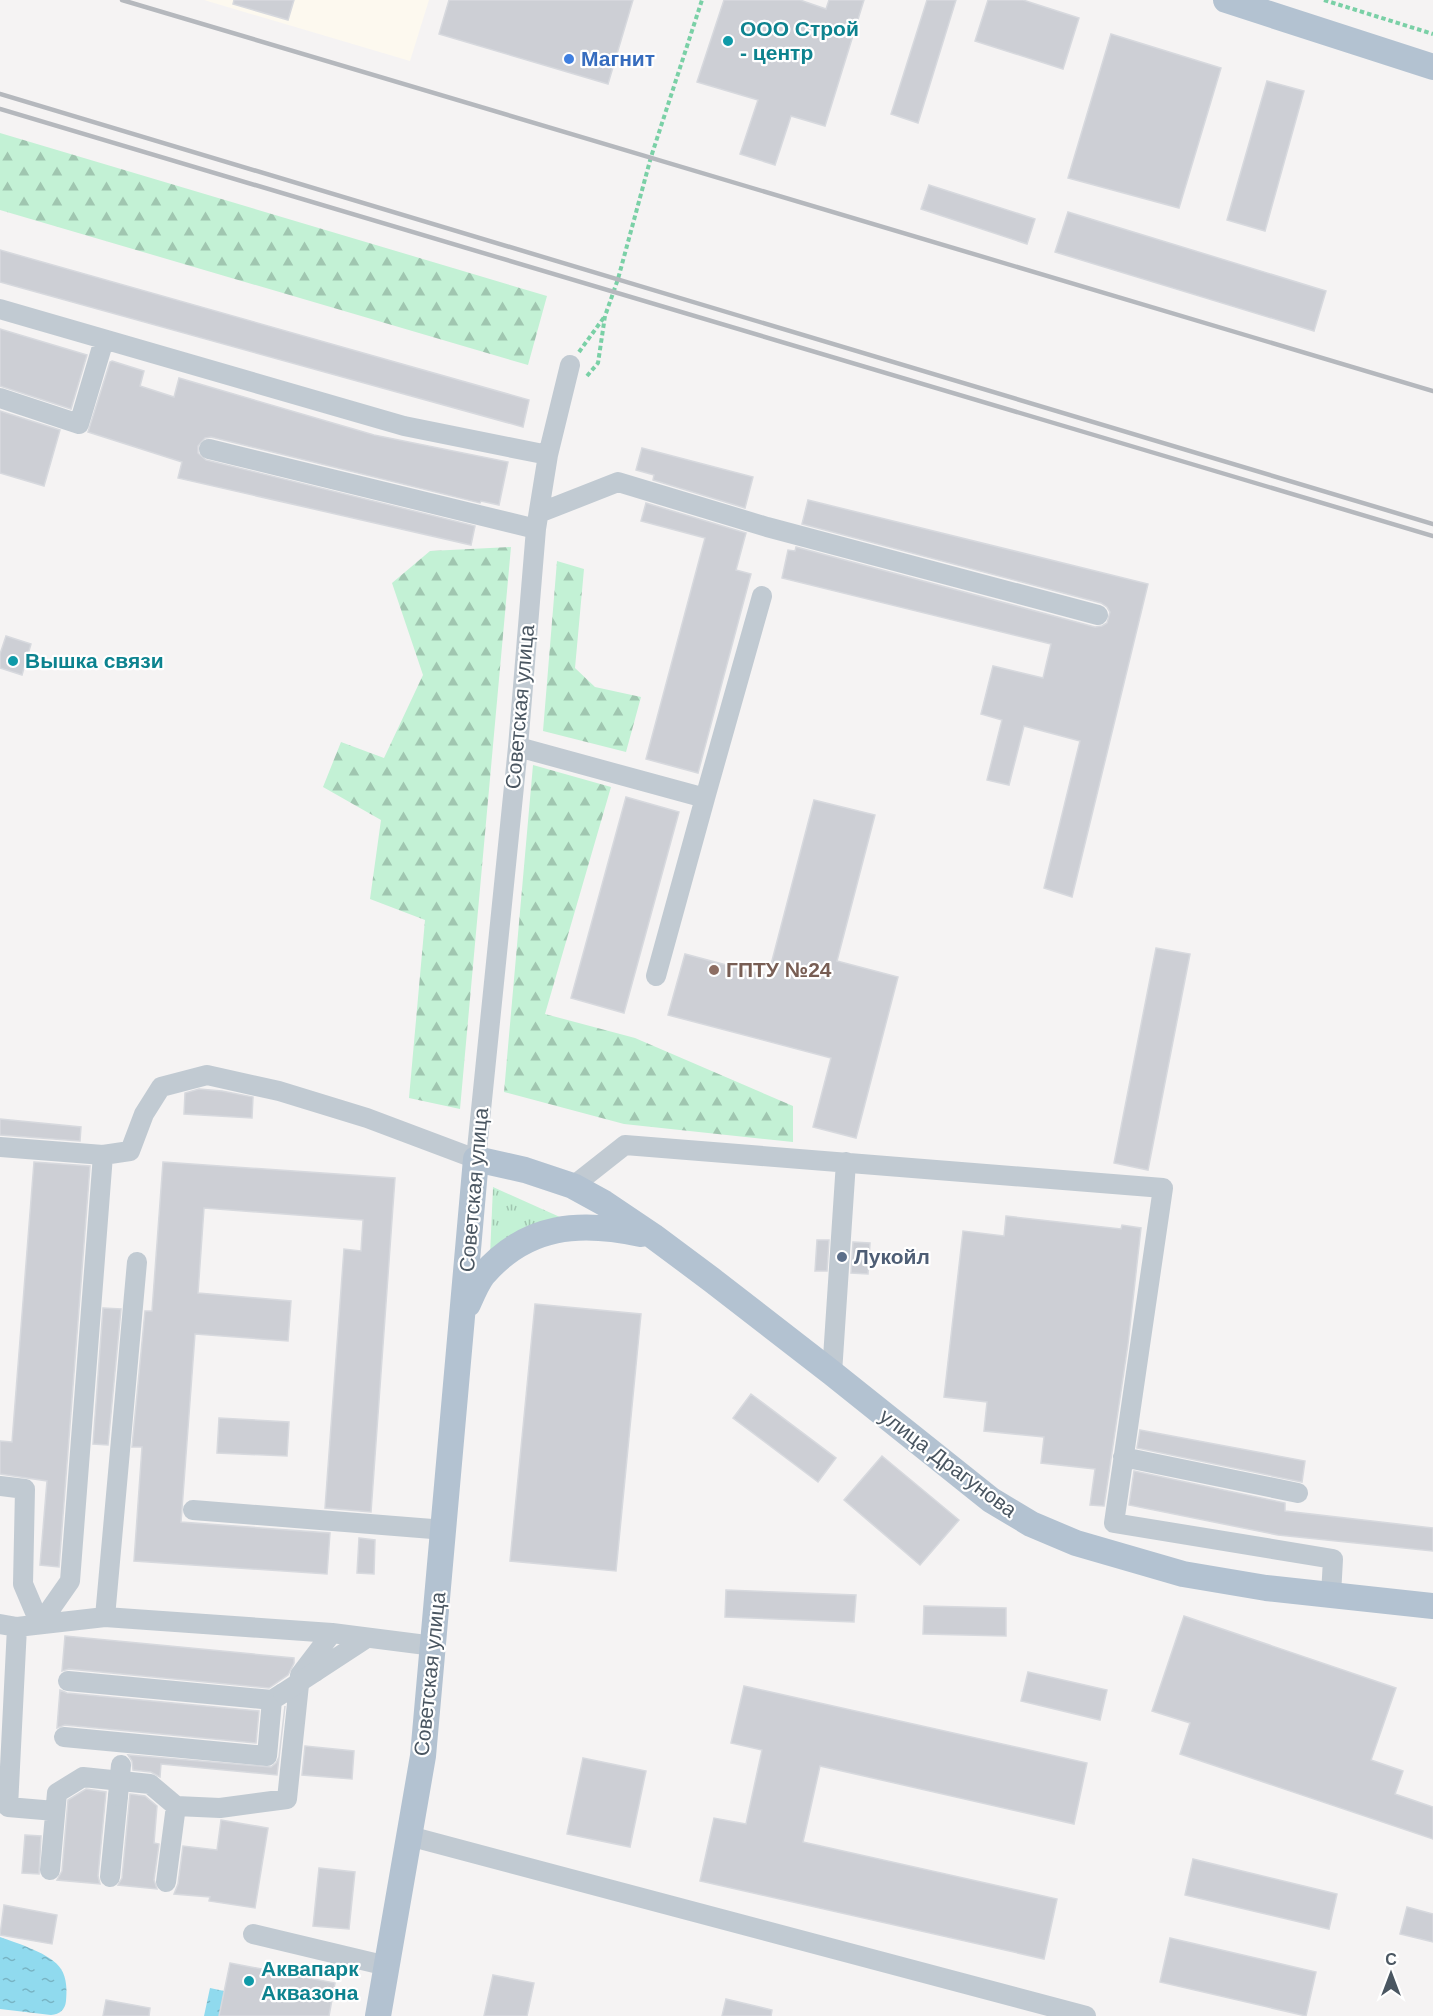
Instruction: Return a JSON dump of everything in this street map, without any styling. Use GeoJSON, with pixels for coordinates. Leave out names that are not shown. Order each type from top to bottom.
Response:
{"type":"FeatureCollection","features":[{"type":"Feature","properties":{"kind":"main road"},"geometry":{"type":"LineString","coordinates":[[1227,0],[1433,67]]}},
{"type":"Feature","properties":{"kind":"main road","name":"улица Драгунова"},"geometry":{"type":"LineString","coordinates":[[476,1159],[525,1170],[573,1186],[604,1203],[653,1236],[832,1373],[991,1500],[1031,1524],[1076,1543],[1183,1574],[1266,1588],[1433,1606]]}},
{"type":"Feature","properties":{"kind":"main road","name":"Советская улица"},"geometry":{"type":"LineString","coordinates":[[378,2016],[423,1756],[445,1530],[476,1159]]}},
{"type":"Feature","properties":{"kind":"main road"},"geometry":{"type":"LineString","coordinates":[[464,1312],[482,1276],[507,1253],[537,1235],[577,1226],[611,1227],[653,1236]]}},
{"type":"Feature","properties":{"kind":"street"},"geometry":{"type":"LineString","coordinates":[[0,309],[404,426],[548,455]]}},
{"type":"Feature","properties":{"kind":"street"},"geometry":{"type":"LineString","coordinates":[[0,398],[79,424],[104,340]]}},
{"type":"Feature","properties":{"kind":"street","name":"Советская улица"},"geometry":{"type":"LineString","coordinates":[[476,1159],[518,747],[537,521],[548,455],[570,365]]}},
{"type":"Feature","properties":{"kind":"street"},"geometry":{"type":"LineString","coordinates":[[209,449],[537,521],[618,482],[767,527],[1098,615]]}},
{"type":"Feature","properties":{"kind":"street"},"geometry":{"type":"LineString","coordinates":[[656,976],[762,596]]}},
{"type":"Feature","properties":{"kind":"street"},"geometry":{"type":"LineString","coordinates":[[518,747],[705,798]]}},
{"type":"Feature","properties":{"kind":"street"},"geometry":{"type":"LineString","coordinates":[[0,1147],[104,1155],[130,1151],[144,1114],[160,1087],[207,1075],[279,1090],[367,1118],[476,1159]]}},
{"type":"Feature","properties":{"kind":"street"},"geometry":{"type":"LineString","coordinates":[[573,1186],[625,1146],[1162,1188],[1114,1523],[1333,1559],[1331,1595]]}},
{"type":"Feature","properties":{"kind":"street"},"geometry":{"type":"LineString","coordinates":[[40,1624],[70,1581],[104,1155]]}},
{"type":"Feature","properties":{"kind":"street"},"geometry":{"type":"LineString","coordinates":[[832,1373],[846,1162]]}},
{"type":"Feature","properties":{"kind":"street"},"geometry":{"type":"LineString","coordinates":[[105,1617],[137,1262]]}},
{"type":"Feature","properties":{"kind":"street"},"geometry":{"type":"LineString","coordinates":[[1123,1457],[1298,1493]]}},
{"type":"Feature","properties":{"kind":"street"},"geometry":{"type":"LineString","coordinates":[[0,1486],[26,1489],[23,1584],[40,1624]]}},
{"type":"Feature","properties":{"kind":"street"},"geometry":{"type":"LineString","coordinates":[[193,1510],[445,1530]]}},
{"type":"Feature","properties":{"kind":"street"},"geometry":{"type":"LineString","coordinates":[[55,1811],[8,1807],[9,1625],[105,1617],[333,1634],[434,1646]]}},
{"type":"Feature","properties":{"kind":"street"},"geometry":{"type":"LineString","coordinates":[[50,1870],[57,1793],[83,1777],[150,1784],[176,1806],[220,1808],[287,1799],[300,1675],[333,1634]]}},
{"type":"Feature","properties":{"kind":"street"},"geometry":{"type":"LineString","coordinates":[[68,1681],[278,1696],[367,1638]]}},
{"type":"Feature","properties":{"kind":"street"},"geometry":{"type":"LineString","coordinates":[[64,1737],[267,1756],[278,1696]]}},
{"type":"Feature","properties":{"kind":"street"},"geometry":{"type":"LineString","coordinates":[[110,1877],[123,1742]]}},
{"type":"Feature","properties":{"kind":"street"},"geometry":{"type":"LineString","coordinates":[[166,1882],[176,1806]]}},
{"type":"Feature","properties":{"kind":"street"},"geometry":{"type":"LineString","coordinates":[[409,1836],[1086,2016]]}},
{"type":"Feature","properties":{"kind":"street"},"geometry":{"type":"LineString","coordinates":[[253,1934],[386,1973]]}},
{"type":"Feature","properties":{"kind":"street"},"geometry":{"type":"LineString","coordinates":[[365,2016],[372,1978],[386,1973]]}},
{"type":"Feature","properties":{"kind":"path"},"geometry":{"type":"LineString","coordinates":[[585,378],[598,363],[605,316],[618,279],[651,157],[702,0]]}},
{"type":"Feature","properties":{"kind":"path"},"geometry":{"type":"LineString","coordinates":[[1324,0],[1433,34]]}},
{"type":"Feature","properties":{"kind":"path"},"geometry":{"type":"LineString","coordinates":[[570,365],[605,316]]}},
{"type":"Feature","properties":{"kind":"shaded area"},"geometry":{"type":"Polygon","coordinates":[[[204,0],[429,0],[410,61],[204,0]]]}},
{"type":"Feature","properties":{"kind":"green space"},"geometry":{"type":"Polygon","coordinates":[[[0,133],[547,296],[528,365],[0,210],[0,133]]]}},
{"type":"Feature","properties":{"kind":"green space"},"geometry":{"type":"Polygon","coordinates":[[[511,547],[460,1109],[409,1098],[425,920],[370,899],[381,820],[323,787],[341,742],[384,758],[423,675],[392,583],[430,551],[511,547]]]}},
{"type":"Feature","properties":{"kind":"green space"},"geometry":{"type":"Polygon","coordinates":[[[557,561],[584,569],[575,668],[595,687],[641,697],[626,752],[543,731],[557,561]]]}},
{"type":"Feature","properties":{"kind":"green space"},"geometry":{"type":"Polygon","coordinates":[[[533,765],[611,787],[545,1014],[635,1038],[793,1106],[793,1142],[624,1124],[504,1092],[533,765]]]}},
{"type":"Feature","properties":{"kind":"green space"},"geometry":{"type":"Polygon","coordinates":[[[493,1187],[571,1222],[490,1256],[493,1187]]]}},
{"type":"Feature","properties":{"kind":"water"},"geometry":{"type":"Polygon","coordinates":[[[0,1937],[34,1950],[50,1959],[61,1969],[66,1985],[66,2001],[62,2011],[51,2015],[0,2009],[0,1937]]]}},
{"type":"Feature","properties":{"kind":"water"},"geometry":{"type":"Polygon","coordinates":[[[210,1988],[224,1991],[219,2016],[204,2016],[210,1988]]]}},
{"type":"Feature","properties":{"kind":"building"},"geometry":{"type":"Polygon","coordinates":[[[234,0],[294,0],[288,20],[233,4],[234,0]]]}},
{"type":"Feature","properties":{"kind":"building","name":"Магнит"},"geometry":{"type":"Polygon","coordinates":[[[449,0],[633,0],[608,84],[439,34],[449,0]]]}},
{"type":"Feature","properties":{"kind":"building"},"geometry":{"type":"Polygon","coordinates":[[[724,0],[800,0],[826,9],[829,0],[864,0],[825,126],[791,116],[775,165],[740,154],[758,100],[697,82],[724,0]]]}},
{"type":"Feature","properties":{"kind":"building"},"geometry":{"type":"Polygon","coordinates":[[[927,0],[956,0],[918,123],[891,114],[927,0]]]}},
{"type":"Feature","properties":{"kind":"building"},"geometry":{"type":"Polygon","coordinates":[[[988,0],[1023,0],[1079,18],[1063,69],[975,41],[988,0]]]}},
{"type":"Feature","properties":{"kind":"building"},"geometry":{"type":"Polygon","coordinates":[[[1111,34],[1221,68],[1179,208],[1068,178],[1111,34]]]}},
{"type":"Feature","properties":{"kind":"building"},"geometry":{"type":"Polygon","coordinates":[[[1267,81],[1304,91],[1265,231],[1227,220],[1267,81]]]}},
{"type":"Feature","properties":{"kind":"building"},"geometry":{"type":"Polygon","coordinates":[[[929,185],[1035,219],[1027,244],[921,209],[929,185]]]}},
{"type":"Feature","properties":{"kind":"building"},"geometry":{"type":"Polygon","coordinates":[[[1068,212],[1326,291],[1314,331],[1055,252],[1068,212]]]}},
{"type":"Feature","properties":{"kind":"building"},"geometry":{"type":"Polygon","coordinates":[[[0,250],[529,400],[523,427],[0,282],[0,250]]]}},
{"type":"Feature","properties":{"kind":"building"},"geometry":{"type":"Polygon","coordinates":[[[0,329],[87,355],[71,409],[0,386],[0,329]]]}},
{"type":"Feature","properties":{"kind":"building"},"geometry":{"type":"Polygon","coordinates":[[[112,361],[144,371],[140,386],[174,397],[179,378],[374,435],[508,462],[499,505],[481,501],[480,503],[211,437],[205,438],[198,446],[198,453],[206,460],[475,526],[471,545],[178,478],[182,462],[88,432],[112,361]]]}},
{"type":"Feature","properties":{"kind":"building"},"geometry":{"type":"Polygon","coordinates":[[[0,411],[60,430],[44,486],[0,473],[0,411]]]}},
{"type":"Feature","properties":{"kind":"building"},"geometry":{"type":"Polygon","coordinates":[[[642,448],[753,477],[745,508],[653,480],[654,475],[636,470],[642,448]]]}},
{"type":"Feature","properties":{"kind":"building"},"geometry":{"type":"Polygon","coordinates":[[[808,500],[1148,584],[1072,897],[1044,888],[1080,741],[1024,726],[1009,785],[987,780],[1002,720],[981,714],[993,666],[1043,678],[1051,644],[782,578],[788,550],[795,551],[796,547],[1095,627],[1107,623],[1110,612],[1107,607],[1101,603],[802,524],[808,500]]]}},
{"type":"Feature","properties":{"kind":"building"},"geometry":{"type":"Polygon","coordinates":[[[646,503],[746,533],[736,570],[751,574],[698,773],[646,759],[705,538],[641,521],[646,503]]]}},
{"type":"Feature","properties":{"kind":"building","name":"Вышка связи"},"geometry":{"type":"Polygon","coordinates":[[[6,636],[31,644],[22,675],[0,668],[0,654],[6,636]]]}},
{"type":"Feature","properties":{"kind":"building"},"geometry":{"type":"Polygon","coordinates":[[[626,797],[679,812],[624,1013],[571,998],[626,797]]]}},
{"type":"Feature","properties":{"kind":"building","name":"ГПТУ №24"},"geometry":{"type":"Polygon","coordinates":[[[814,800],[875,815],[837,961],[898,977],[856,1138],[813,1127],[831,1058],[668,1015],[685,954],[768,976],[814,800]]]}},
{"type":"Feature","properties":{"kind":"building"},"geometry":{"type":"Polygon","coordinates":[[[1156,948],[1190,954],[1148,1170],[1114,1163],[1156,948]]]}},
{"type":"Feature","properties":{"kind":"building"},"geometry":{"type":"Polygon","coordinates":[[[199,1089],[253,1097],[252,1118],[184,1114],[185,1093],[199,1089]]]}},
{"type":"Feature","properties":{"kind":"building"},"geometry":{"type":"Polygon","coordinates":[[[0,1119],[81,1127],[80,1141],[0,1135],[0,1119]]]}},
{"type":"Feature","properties":{"kind":"building"},"geometry":{"type":"Polygon","coordinates":[[[34,1162],[90,1166],[59,1567],[40,1565],[47,1481],[0,1474],[0,1441],[12,1442],[34,1162]]]}},
{"type":"Feature","properties":{"kind":"building"},"geometry":{"type":"Polygon","coordinates":[[[163,1162],[395,1178],[371,1512],[325,1508],[344,1249],[361,1251],[363,1220],[204,1208],[198,1293],[291,1301],[288,1341],[195,1334],[181,1522],[330,1533],[327,1574],[134,1561],[142,1447],[132,1447],[145,1311],[152,1311],[163,1162]]]}},
{"type":"Feature","properties":{"kind":"building"},"geometry":{"type":"Polygon","coordinates":[[[1006,1216],[1121,1229],[1122,1225],[1141,1228],[1128,1344],[1104,1506],[1090,1505],[1095,1469],[1041,1463],[1044,1437],[984,1431],[987,1402],[944,1397],[963,1231],[1004,1236],[1006,1216]]]}},
{"type":"Feature","properties":{"kind":"building"},"geometry":{"type":"Polygon","coordinates":[[[817,1240],[829,1240],[827,1271],[815,1271],[817,1240]]]}},
{"type":"Feature","properties":{"kind":"building"},"geometry":{"type":"Polygon","coordinates":[[[853,1242],[870,1243],[868,1274],[851,1273],[853,1242]]]}},
{"type":"Feature","properties":{"kind":"building"},"geometry":{"type":"Polygon","coordinates":[[[535,1304],[641,1314],[616,1571],[510,1561],[535,1304]]]}},
{"type":"Feature","properties":{"kind":"building"},"geometry":{"type":"Polygon","coordinates":[[[103,1308],[121,1309],[108,1445],[93,1444],[103,1308]]]}},
{"type":"Feature","properties":{"kind":"building"},"geometry":{"type":"Polygon","coordinates":[[[751,1394],[836,1458],[818,1482],[733,1418],[751,1394]]]}},
{"type":"Feature","properties":{"kind":"building"},"geometry":{"type":"Polygon","coordinates":[[[219,1418],[289,1422],[287,1456],[217,1453],[219,1418]]]}},
{"type":"Feature","properties":{"kind":"building"},"geometry":{"type":"Polygon","coordinates":[[[1140,1430],[1305,1461],[1302,1482],[1137,1448],[1140,1430]]]}},
{"type":"Feature","properties":{"kind":"building"},"geometry":{"type":"Polygon","coordinates":[[[882,1456],[959,1520],[920,1565],[844,1500],[882,1456]]]}},
{"type":"Feature","properties":{"kind":"building"},"geometry":{"type":"Polygon","coordinates":[[[1134,1471],[1285,1503],[1285,1511],[1433,1528],[1433,1551],[1278,1535],[1129,1505],[1134,1471]]]}},
{"type":"Feature","properties":{"kind":"building"},"geometry":{"type":"Polygon","coordinates":[[[359,1538],[375,1540],[374,1574],[357,1573],[359,1538]]]}},
{"type":"Feature","properties":{"kind":"building"},"geometry":{"type":"Polygon","coordinates":[[[726,1590],[856,1595],[854,1622],[725,1617],[726,1590]]]}},
{"type":"Feature","properties":{"kind":"building"},"geometry":{"type":"Polygon","coordinates":[[[924,1606],[1006,1608],[1006,1636],[923,1634],[924,1606]]]}},
{"type":"Feature","properties":{"kind":"building"},"geometry":{"type":"Polygon","coordinates":[[[1184,1616],[1396,1688],[1371,1760],[1403,1771],[1395,1794],[1433,1807],[1433,1839],[1180,1754],[1190,1723],[1152,1711],[1184,1616]]]}},
{"type":"Feature","properties":{"kind":"building"},"geometry":{"type":"Polygon","coordinates":[[[65,1636],[294,1658],[294,1663],[288,1675],[269,1688],[69,1669],[62,1671],[65,1636]]]}},
{"type":"Feature","properties":{"kind":"building"},"geometry":{"type":"Polygon","coordinates":[[[1028,1672],[1107,1690],[1100,1720],[1021,1701],[1028,1672]]]}},
{"type":"Feature","properties":{"kind":"building"},"geometry":{"type":"Polygon","coordinates":[[[744,1686],[1087,1763],[1074,1824],[820,1766],[803,1842],[1057,1899],[1044,1959],[700,1881],[714,1818],[746,1824],[762,1750],[731,1743],[744,1686]]]}},
{"type":"Feature","properties":{"kind":"building"},"geometry":{"type":"Polygon","coordinates":[[[60,1690],[67,1693],[259,1711],[256,1743],[65,1725],[57,1728],[60,1690]]]}},
{"type":"Feature","properties":{"kind":"building"},"geometry":{"type":"Polygon","coordinates":[[[285,1706],[277,1775],[161,1764],[160,1777],[151,1772],[133,1770],[132,1761],[128,1755],[271,1767],[279,1757],[285,1706]]]}},
{"type":"Feature","properties":{"kind":"building"},"geometry":{"type":"Polygon","coordinates":[[[305,1746],[354,1751],[352,1779],[302,1775],[305,1746]]]}},
{"type":"Feature","properties":{"kind":"building"},"geometry":{"type":"Polygon","coordinates":[[[583,1758],[646,1771],[630,1847],[567,1834],[583,1758]]]}},
{"type":"Feature","properties":{"kind":"building"},"geometry":{"type":"Polygon","coordinates":[[[86,1789],[106,1792],[98,1876],[100,1884],[57,1880],[62,1871],[68,1800],[86,1789]]]}},
{"type":"Feature","properties":{"kind":"building"},"geometry":{"type":"Polygon","coordinates":[[[130,1794],[145,1796],[157,1806],[154,1843],[159,1844],[154,1880],[157,1889],[118,1885],[122,1878],[130,1794]]]}},
{"type":"Feature","properties":{"kind":"building"},"geometry":{"type":"Polygon","coordinates":[[[221,1820],[268,1828],[255,1908],[209,1901],[210,1897],[174,1894],[178,1884],[183,1846],[217,1850],[221,1820]]]}},
{"type":"Feature","properties":{"kind":"building"},"geometry":{"type":"Polygon","coordinates":[[[25,1835],[41,1836],[39,1874],[22,1873],[25,1835]]]}},
{"type":"Feature","properties":{"kind":"building"},"geometry":{"type":"Polygon","coordinates":[[[1193,1859],[1337,1894],[1329,1929],[1185,1895],[1193,1859]]]}},
{"type":"Feature","properties":{"kind":"building"},"geometry":{"type":"Polygon","coordinates":[[[319,1868],[355,1872],[349,1929],[313,1926],[319,1868]]]}},
{"type":"Feature","properties":{"kind":"building"},"geometry":{"type":"Polygon","coordinates":[[[4,1905],[57,1915],[52,1944],[0,1935],[4,1905]]]}},
{"type":"Feature","properties":{"kind":"building"},"geometry":{"type":"Polygon","coordinates":[[[1407,1907],[1433,1914],[1433,1942],[1400,1934],[1407,1907]]]}},
{"type":"Feature","properties":{"kind":"building"},"geometry":{"type":"Polygon","coordinates":[[[1170,1938],[1316,1972],[1306,2016],[1160,1982],[1170,1938]]]}},
{"type":"Feature","properties":{"kind":"building"},"geometry":{"type":"Polygon","coordinates":[[[230,1963],[335,1983],[329,2016],[219,2016],[230,1963]]]}},
{"type":"Feature","properties":{"kind":"building"},"geometry":{"type":"Polygon","coordinates":[[[493,1975],[534,1983],[527,2016],[484,2016],[493,1975]]]}},
{"type":"Feature","properties":{"kind":"building"},"geometry":{"type":"Polygon","coordinates":[[[726,1999],[772,2010],[771,2016],[722,2016],[726,1999]]]}},
{"type":"Feature","properties":{"kind":"building"},"geometry":{"type":"Polygon","coordinates":[[[106,2000],[150,2008],[149,2016],[103,2016],[106,2000]]]}},
{"type":"Feature","properties":{"kind":"railway"},"geometry":{"type":"LineString","coordinates":[[122,0],[1433,391]]}},
{"type":"Feature","properties":{"kind":"railway"},"geometry":{"type":"LineString","coordinates":[[0,94],[1433,524]]}},
{"type":"Feature","properties":{"kind":"railway"},"geometry":{"type":"LineString","coordinates":[[0,109],[1433,536]]}},
{"type":"Feature","properties":{"kind":"place","name":"ООО Строй - центр"},"geometry":{"type":"Point","coordinates":[728,41]}},
{"type":"Feature","properties":{"kind":"place","name":"Магнит"},"geometry":{"type":"Point","coordinates":[569,59]}},
{"type":"Feature","properties":{"kind":"place","name":"Вышка связи"},"geometry":{"type":"Point","coordinates":[13,661]}},
{"type":"Feature","properties":{"kind":"place","name":"ГПТУ №24"},"geometry":{"type":"Point","coordinates":[714,970]}},
{"type":"Feature","properties":{"kind":"place","name":"Лукойл"},"geometry":{"type":"Point","coordinates":[842,1257]}},
{"type":"Feature","properties":{"kind":"place","name":"Аквапарк Аквазона"},"geometry":{"type":"Point","coordinates":[249,1981]}}]}
